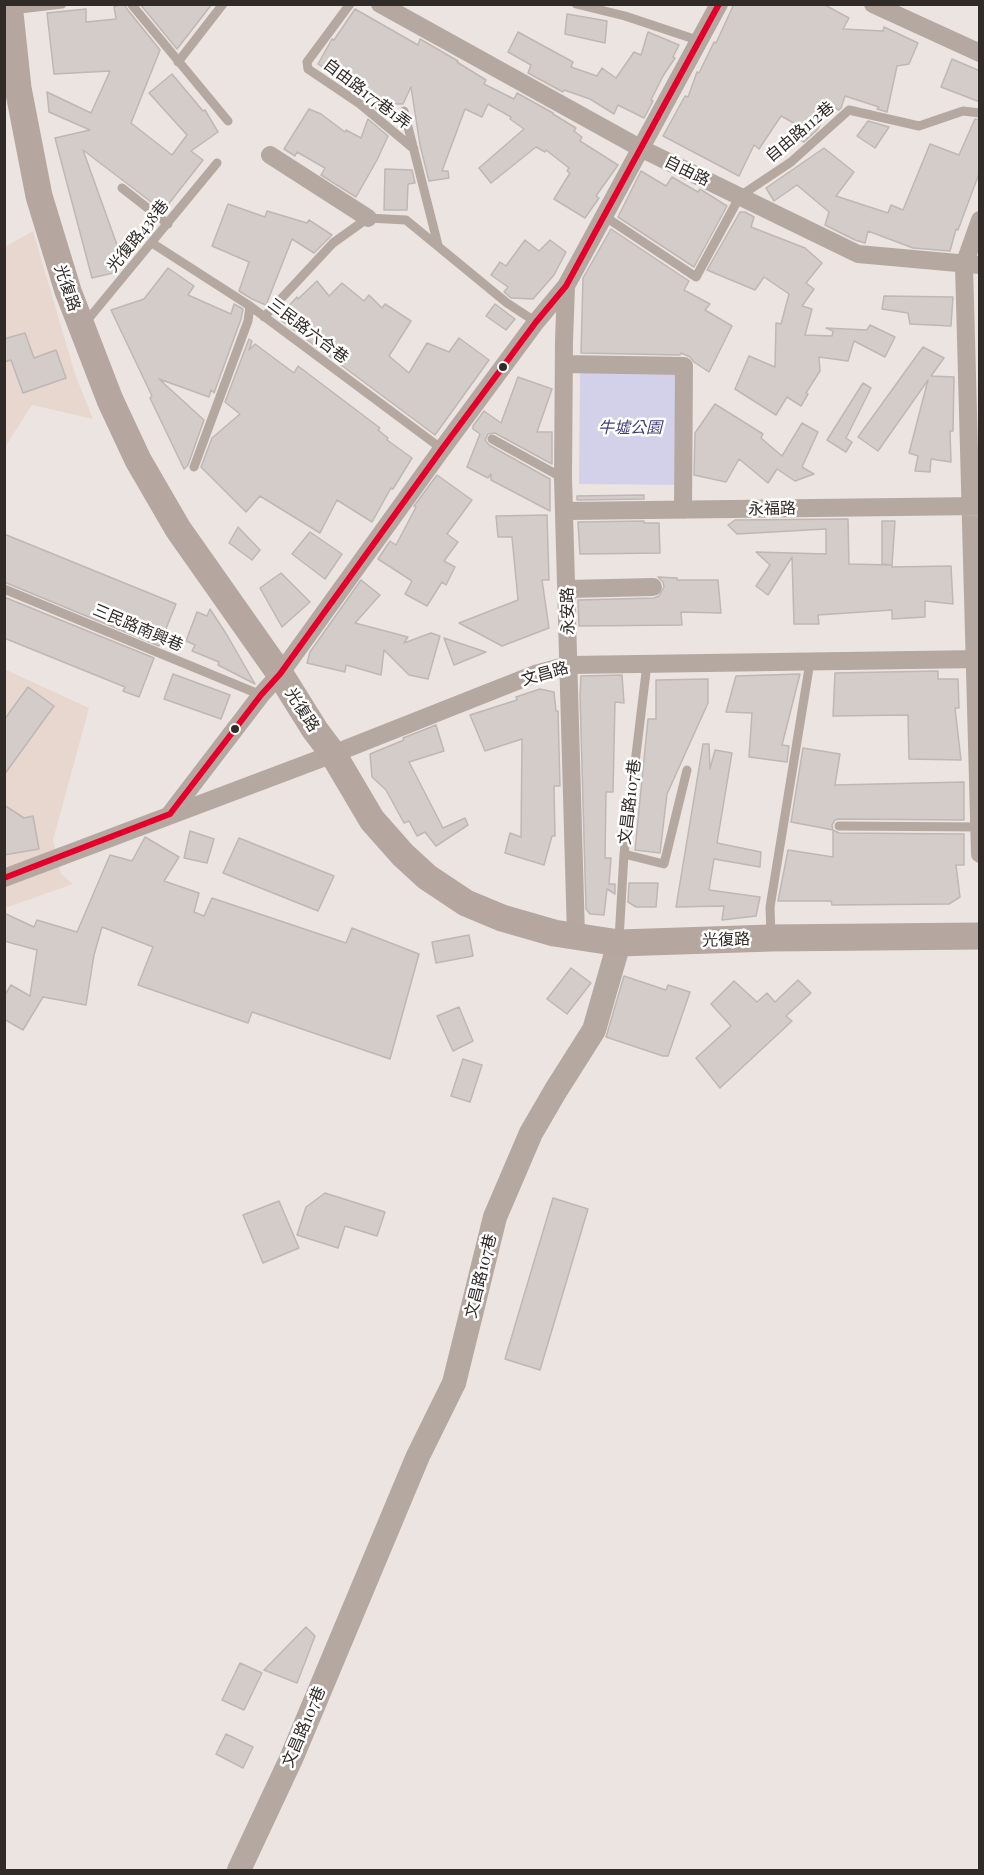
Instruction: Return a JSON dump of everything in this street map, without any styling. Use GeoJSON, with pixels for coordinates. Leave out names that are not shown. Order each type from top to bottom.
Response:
{"type":"FeatureCollection","features":[{"type":"Feature","properties":{"kind":"main road","name":"光復路"},"geometry":{"type":"LineString","coordinates":[[9,7],[18,88],[37,186],[51,238],[81,328],[110,400],[138,460],[178,529],[280,674],[333,754],[372,820],[403,855],[427,877],[466,903],[502,918],[554,933],[619,943],[771,938],[980,936]]}},
{"type":"Feature","properties":{"kind":"street","name":"自由路"},"geometry":{"type":"LineString","coordinates":[[380,4],[640,148],[858,254],[972,265]]}},
{"type":"Feature","properties":{"kind":"street"},"geometry":{"type":"LineString","coordinates":[[170,814],[261,695],[280,674],[442,449],[536,322],[566,286],[719,4]]}},
{"type":"Feature","properties":{"kind":"street"},"geometry":{"type":"LineString","coordinates":[[873,4],[980,53]]}},
{"type":"Feature","properties":{"kind":"street"},"geometry":{"type":"LineString","coordinates":[[270,155],[368,218]]}},
{"type":"Feature","properties":{"kind":"street"},"geometry":{"type":"LineString","coordinates":[[980,220],[972,265],[980,854]]}},
{"type":"Feature","properties":{"kind":"street","name":"永安路"},"geometry":{"type":"LineString","coordinates":[[566,286],[563,478],[576,936]]}},
{"type":"Feature","properties":{"kind":"street"},"geometry":{"type":"LineString","coordinates":[[564,364],[684,366],[683,510]]}},
{"type":"Feature","properties":{"kind":"street","name":"永福路"},"geometry":{"type":"LineString","coordinates":[[565,511],[975,506]]}},
{"type":"Feature","properties":{"kind":"street"},"geometry":{"type":"LineString","coordinates":[[567,589],[653,587]]}},
{"type":"Feature","properties":{"kind":"street","name":"文昌路"},"geometry":{"type":"LineString","coordinates":[[4,878],[333,754],[535,674],[569,665],[977,659]]}},
{"type":"Feature","properties":{"kind":"street","name":"文昌路107巷"},"geometry":{"type":"LineString","coordinates":[[239,1870],[296,1748],[418,1456],[454,1383],[495,1217],[531,1133],[594,1030],[619,943]]}},
{"type":"Feature","properties":{"kind":"lane"},"geometry":{"type":"LineString","coordinates":[[9,7],[62,4]]}},
{"type":"Feature","properties":{"kind":"lane"},"geometry":{"type":"LineString","coordinates":[[178,62],[223,4]]}},
{"type":"Feature","properties":{"kind":"lane","name":"自由路177巷1弄"},"geometry":{"type":"LineString","coordinates":[[350,4],[306,62],[308,69],[360,104],[414,149]]}},
{"type":"Feature","properties":{"kind":"lane"},"geometry":{"type":"LineString","coordinates":[[576,4],[624,16],[700,41]]}},
{"type":"Feature","properties":{"kind":"lane"},"geometry":{"type":"LineString","coordinates":[[132,6],[228,121]]}},
{"type":"Feature","properties":{"kind":"lane","name":"自由路112巷"},"geometry":{"type":"LineString","coordinates":[[740,196],[791,162],[849,110],[919,126],[963,111],[980,113]]}},
{"type":"Feature","properties":{"kind":"lane"},"geometry":{"type":"LineString","coordinates":[[404,111],[438,245]]}},
{"type":"Feature","properties":{"kind":"lane","name":"光復路438巷"},"geometry":{"type":"LineString","coordinates":[[81,328],[217,163]]}},
{"type":"Feature","properties":{"kind":"lane"},"geometry":{"type":"LineString","coordinates":[[122,188],[168,224]]}},
{"type":"Feature","properties":{"kind":"lane"},"geometry":{"type":"LineString","coordinates":[[604,216],[696,277],[740,196]]}},
{"type":"Feature","properties":{"kind":"lane"},"geometry":{"type":"LineString","coordinates":[[264,317],[333,243],[368,218],[406,220],[507,303],[536,322]]}},
{"type":"Feature","properties":{"kind":"lane","name":"三民路六合巷"},"geometry":{"type":"LineString","coordinates":[[152,243],[250,306],[442,449]]}},
{"type":"Feature","properties":{"kind":"lane"},"geometry":{"type":"LineString","coordinates":[[194,467],[249,321],[250,306]]}},
{"type":"Feature","properties":{"kind":"lane"},"geometry":{"type":"LineString","coordinates":[[492,439],[563,478]]}},
{"type":"Feature","properties":{"kind":"lane","name":"三民路南興巷"},"geometry":{"type":"LineString","coordinates":[[4,589],[261,695]]}},
{"type":"Feature","properties":{"kind":"lane"},"geometry":{"type":"LineString","coordinates":[[771,938],[770,907],[810,662]]}},
{"type":"Feature","properties":{"kind":"lane","name":"文昌路107巷"},"geometry":{"type":"LineString","coordinates":[[619,943],[624,854],[647,664]]}},
{"type":"Feature","properties":{"kind":"lane"},"geometry":{"type":"LineString","coordinates":[[624,854],[664,864],[687,770]]}},
{"type":"Feature","properties":{"kind":"lane"},"geometry":{"type":"LineString","coordinates":[[839,826],[979,827]]}},
{"type":"Feature","properties":{"kind":"shaded area"},"geometry":{"type":"Polygon","coordinates":[[[33,231],[75,374],[93,419],[32,405],[5,447],[5,247],[33,231]]]}},
{"type":"Feature","properties":{"kind":"shaded area"},"geometry":{"type":"Polygon","coordinates":[[[4,669],[89,708],[53,840],[61,874],[73,884],[5,908],[4,669]]]}},
{"type":"Feature","properties":{"kind":"green space","name":"牛墟公園"},"geometry":{"type":"Polygon","coordinates":[[[580,372],[680,372],[680,485],[579,484],[580,372]]]}},
{"type":"Feature","properties":{"kind":"building"},"geometry":{"type":"Polygon","coordinates":[[[140,4],[212,4],[177,49],[140,4]]]}},
{"type":"Feature","properties":{"kind":"building"},"geometry":{"type":"Polygon","coordinates":[[[734,4],[823,4],[849,18],[843,29],[883,31],[884,27],[918,43],[909,64],[897,66],[887,112],[877,109],[879,107],[845,96],[841,108],[839,110],[830,106],[818,129],[804,142],[797,138],[803,128],[781,116],[759,149],[754,145],[739,176],[663,136],[685,96],[688,97],[697,72],[699,73],[714,42],[716,43],[734,4]]]}},
{"type":"Feature","properties":{"kind":"building"},"geometry":{"type":"Polygon","coordinates":[[[125,5],[160,50],[131,123],[172,155],[187,135],[149,93],[172,74],[203,111],[205,110],[218,132],[191,151],[203,160],[163,211],[83,150],[122,259],[113,273],[92,278],[55,138],[90,130],[49,112],[47,92],[91,113],[110,71],[54,74],[47,13],[86,9],[86,22],[116,19],[114,7],[125,5]]]}},
{"type":"Feature","properties":{"kind":"building"},"geometry":{"type":"Polygon","coordinates":[[[355,9],[418,45],[420,39],[458,61],[486,80],[484,84],[514,99],[517,93],[553,113],[576,128],[574,131],[582,137],[580,141],[618,165],[596,196],[599,198],[585,218],[554,199],[570,173],[567,171],[569,168],[546,150],[545,152],[536,147],[491,183],[479,168],[524,129],[510,119],[511,117],[488,104],[482,117],[465,109],[442,171],[448,171],[449,178],[429,181],[420,145],[411,87],[403,104],[392,104],[384,115],[373,106],[374,102],[318,64],[332,39],[334,40],[355,9]]]}},
{"type":"Feature","properties":{"kind":"building"},"geometry":{"type":"Polygon","coordinates":[[[567,14],[607,21],[605,43],[565,34],[567,14]]]}},
{"type":"Feature","properties":{"kind":"building"},"geometry":{"type":"Polygon","coordinates":[[[518,32],[573,62],[571,67],[597,76],[602,68],[616,78],[634,52],[641,55],[648,32],[679,45],[673,57],[675,58],[663,76],[644,118],[618,105],[614,114],[590,99],[564,90],[563,92],[528,73],[531,65],[508,52],[518,32]]]}},
{"type":"Feature","properties":{"kind":"building"},"geometry":{"type":"Polygon","coordinates":[[[952,59],[980,71],[980,102],[941,87],[952,59]]]}},
{"type":"Feature","properties":{"kind":"building"},"geometry":{"type":"Polygon","coordinates":[[[309,109],[321,114],[345,132],[346,130],[361,138],[368,119],[388,136],[356,197],[321,175],[325,168],[297,152],[295,156],[284,149],[309,109]]]}},
{"type":"Feature","properties":{"kind":"building"},"geometry":{"type":"Polygon","coordinates":[[[975,119],[980,120],[980,171],[958,230],[956,229],[950,251],[913,248],[868,231],[865,243],[855,240],[825,225],[829,212],[797,185],[774,201],[766,188],[824,148],[854,172],[836,196],[888,213],[891,205],[903,210],[930,144],[959,155],[975,119]]]}},
{"type":"Feature","properties":{"kind":"building"},"geometry":{"type":"Polygon","coordinates":[[[868,121],[889,127],[875,148],[857,136],[868,121]]]}},
{"type":"Feature","properties":{"kind":"building"},"geometry":{"type":"Polygon","coordinates":[[[385,169],[412,170],[415,183],[408,184],[407,210],[384,210],[385,169]]]}},
{"type":"Feature","properties":{"kind":"building"},"geometry":{"type":"Polygon","coordinates":[[[641,171],[666,186],[672,177],[698,192],[700,189],[727,206],[694,267],[618,217],[641,171]]]}},
{"type":"Feature","properties":{"kind":"building"},"geometry":{"type":"Polygon","coordinates":[[[228,204],[265,217],[267,211],[307,223],[309,220],[332,235],[314,253],[292,239],[266,305],[239,291],[249,262],[212,246],[228,204]]]}},
{"type":"Feature","properties":{"kind":"building"},"geometry":{"type":"Polygon","coordinates":[[[740,212],[754,217],[751,227],[805,248],[822,263],[806,283],[814,289],[802,306],[812,309],[805,335],[832,336],[833,331],[826,328],[867,330],[870,325],[895,337],[885,357],[854,341],[848,361],[819,357],[820,371],[806,393],[808,394],[801,406],[787,397],[776,415],[735,389],[749,356],[775,367],[776,323],[781,324],[789,294],[764,277],[755,290],[707,270],[740,212]]]}},
{"type":"Feature","properties":{"kind":"building"},"geometry":{"type":"Polygon","coordinates":[[[611,229],[689,281],[684,290],[710,304],[705,310],[732,326],[709,372],[681,353],[680,355],[581,353],[583,278],[611,229]]]}},
{"type":"Feature","properties":{"kind":"building"},"geometry":{"type":"Polygon","coordinates":[[[525,240],[539,251],[550,240],[566,252],[554,275],[533,299],[511,298],[504,292],[508,287],[491,275],[500,262],[506,266],[525,240]]]}},
{"type":"Feature","properties":{"kind":"building"},"geometry":{"type":"Polygon","coordinates":[[[168,268],[194,286],[188,295],[231,314],[234,304],[243,309],[214,393],[211,390],[209,397],[159,379],[204,420],[188,465],[184,469],[111,310],[144,299],[168,268]]]}},
{"type":"Feature","properties":{"kind":"building"},"geometry":{"type":"Polygon","coordinates":[[[317,281],[329,296],[342,283],[364,301],[369,295],[382,308],[385,304],[411,321],[389,356],[409,373],[427,343],[449,352],[459,338],[489,360],[435,435],[278,318],[297,297],[298,299],[317,281]]]}},
{"type":"Feature","properties":{"kind":"building"},"geometry":{"type":"Polygon","coordinates":[[[884,296],[953,297],[951,326],[910,324],[908,313],[882,309],[884,296]]]}},
{"type":"Feature","properties":{"kind":"building"},"geometry":{"type":"Polygon","coordinates":[[[495,304],[515,319],[506,330],[486,316],[495,304]]]}},
{"type":"Feature","properties":{"kind":"building"},"geometry":{"type":"Polygon","coordinates":[[[25,333],[34,358],[56,350],[66,378],[23,393],[11,360],[4,362],[4,339],[25,333]]]}},
{"type":"Feature","properties":{"kind":"building"},"geometry":{"type":"Polygon","coordinates":[[[249,339],[252,341],[249,350],[255,344],[294,373],[298,366],[380,428],[378,430],[388,438],[387,440],[412,458],[393,489],[391,488],[372,522],[337,500],[320,533],[260,496],[246,512],[201,467],[212,438],[240,414],[225,402],[249,339]]]}},
{"type":"Feature","properties":{"kind":"building"},"geometry":{"type":"Polygon","coordinates":[[[923,347],[944,358],[931,376],[954,377],[953,431],[950,431],[951,462],[931,459],[930,472],[915,471],[918,456],[909,453],[928,380],[878,451],[858,437],[923,347]]]}},
{"type":"Feature","properties":{"kind":"building"},"geometry":{"type":"Polygon","coordinates":[[[518,377],[552,389],[537,432],[552,432],[552,464],[495,433],[488,434],[485,440],[489,445],[550,479],[550,511],[491,480],[491,474],[488,478],[467,467],[480,434],[473,429],[473,426],[484,411],[501,423],[518,377]]]}},
{"type":"Feature","properties":{"kind":"building"},"geometry":{"type":"Polygon","coordinates":[[[863,383],[871,388],[846,438],[852,442],[846,452],[827,440],[863,383]]]}},
{"type":"Feature","properties":{"kind":"building"},"geometry":{"type":"Polygon","coordinates":[[[715,404],[763,434],[761,438],[782,456],[802,423],[818,432],[802,467],[814,474],[795,481],[777,469],[768,483],[739,459],[726,482],[694,475],[695,433],[715,404]]]}},
{"type":"Feature","properties":{"kind":"building"},"geometry":{"type":"Polygon","coordinates":[[[437,475],[472,500],[447,534],[458,542],[444,561],[455,567],[446,585],[442,582],[427,606],[405,594],[412,581],[378,559],[390,541],[396,545],[416,507],[414,506],[437,475]]]}},
{"type":"Feature","properties":{"kind":"building"},"geometry":{"type":"Polygon","coordinates":[[[644,495],[644,499],[577,500],[577,496],[644,495]]]}},
{"type":"Feature","properties":{"kind":"building"},"geometry":{"type":"Polygon","coordinates":[[[547,515],[549,580],[542,580],[549,628],[502,646],[459,623],[518,600],[512,537],[498,537],[496,516],[547,515]]]}},
{"type":"Feature","properties":{"kind":"building"},"geometry":{"type":"Polygon","coordinates":[[[848,519],[849,564],[892,565],[892,567],[951,566],[953,604],[925,601],[925,617],[892,619],[892,610],[818,615],[819,624],[794,624],[792,557],[768,595],[756,586],[770,565],[756,552],[826,554],[826,529],[737,534],[728,525],[735,520],[848,519]]]}},
{"type":"Feature","properties":{"kind":"building"},"geometry":{"type":"Polygon","coordinates":[[[644,521],[644,523],[659,523],[660,553],[580,554],[578,522],[644,521]]]}},
{"type":"Feature","properties":{"kind":"building"},"geometry":{"type":"Polygon","coordinates":[[[882,521],[895,521],[892,565],[882,564],[882,521]]]}},
{"type":"Feature","properties":{"kind":"building"},"geometry":{"type":"Polygon","coordinates":[[[238,527],[260,550],[252,560],[229,543],[238,527]]]}},
{"type":"Feature","properties":{"kind":"building"},"geometry":{"type":"Polygon","coordinates":[[[310,532],[342,554],[325,579],[292,554],[310,532]]]}},
{"type":"Feature","properties":{"kind":"building"},"geometry":{"type":"Polygon","coordinates":[[[4,534],[176,604],[159,646],[4,582],[4,534]]]}},
{"type":"Feature","properties":{"kind":"building"},"geometry":{"type":"Polygon","coordinates":[[[281,573],[310,602],[282,627],[260,588],[281,573]]]}},
{"type":"Feature","properties":{"kind":"building"},"geometry":{"type":"Polygon","coordinates":[[[658,577],[677,578],[677,580],[718,580],[721,613],[681,612],[682,625],[579,626],[578,600],[654,598],[659,596],[664,587],[658,577]]]}},
{"type":"Feature","properties":{"kind":"building"},"geometry":{"type":"Polygon","coordinates":[[[361,580],[380,595],[355,623],[408,637],[404,643],[431,633],[440,636],[428,679],[409,675],[384,650],[381,675],[346,665],[345,672],[307,663],[310,652],[361,580]]]}},
{"type":"Feature","properties":{"kind":"building"},"geometry":{"type":"Polygon","coordinates":[[[4,597],[154,658],[139,697],[123,691],[125,687],[4,638],[4,597]]]}},
{"type":"Feature","properties":{"kind":"building"},"geometry":{"type":"Polygon","coordinates":[[[210,609],[255,684],[218,665],[219,662],[192,651],[195,645],[186,641],[197,612],[207,616],[210,609]]]}},
{"type":"Feature","properties":{"kind":"building"},"geometry":{"type":"Polygon","coordinates":[[[444,638],[486,652],[454,665],[444,638]]]}},
{"type":"Feature","properties":{"kind":"building"},"geometry":{"type":"Polygon","coordinates":[[[938,671],[938,679],[958,679],[959,708],[955,708],[961,760],[909,759],[908,715],[833,716],[835,673],[938,671]]]}},
{"type":"Feature","properties":{"kind":"building"},"geometry":{"type":"Polygon","coordinates":[[[173,674],[230,695],[221,719],[164,699],[173,674]]]}},
{"type":"Feature","properties":{"kind":"building"},"geometry":{"type":"Polygon","coordinates":[[[800,674],[782,745],[789,746],[787,762],[749,757],[752,713],[726,712],[736,676],[800,674]]]}},
{"type":"Feature","properties":{"kind":"building"},"geometry":{"type":"Polygon","coordinates":[[[622,675],[624,703],[615,702],[613,792],[606,792],[605,858],[611,858],[609,884],[615,884],[615,894],[607,889],[604,915],[590,914],[586,909],[581,676],[622,675]]]}},
{"type":"Feature","properties":{"kind":"building"},"geometry":{"type":"Polygon","coordinates":[[[708,679],[708,703],[667,794],[660,853],[635,850],[648,719],[656,719],[656,680],[708,679]]]}},
{"type":"Feature","properties":{"kind":"building"},"geometry":{"type":"Polygon","coordinates":[[[28,687],[54,706],[4,775],[4,720],[28,687]]]}},
{"type":"Feature","properties":{"kind":"building"},"geometry":{"type":"Polygon","coordinates":[[[540,689],[554,692],[556,711],[558,711],[560,786],[554,786],[555,836],[552,836],[544,865],[505,853],[510,833],[521,837],[522,739],[485,751],[470,715],[517,700],[516,697],[540,689]]]}},
{"type":"Feature","properties":{"kind":"building"},"geometry":{"type":"Polygon","coordinates":[[[436,725],[444,751],[409,762],[443,828],[465,818],[468,825],[436,846],[425,832],[417,836],[409,821],[404,823],[386,790],[372,777],[370,754],[436,725]]]}},
{"type":"Feature","properties":{"kind":"building"},"geometry":{"type":"Polygon","coordinates":[[[703,744],[709,744],[710,769],[715,750],[732,753],[717,843],[761,852],[760,867],[714,859],[709,890],[760,897],[756,916],[722,920],[724,906],[676,907],[703,744]]]}},
{"type":"Feature","properties":{"kind":"building"},"geometry":{"type":"Polygon","coordinates":[[[803,748],[840,754],[835,785],[964,782],[964,820],[839,819],[835,820],[832,825],[833,830],[791,822],[803,748]]]}},
{"type":"Feature","properties":{"kind":"building"},"geometry":{"type":"Polygon","coordinates":[[[4,805],[24,818],[33,816],[39,849],[4,855],[4,805]]]}},
{"type":"Feature","properties":{"kind":"building"},"geometry":{"type":"Polygon","coordinates":[[[833,830],[839,833],[964,834],[964,865],[956,865],[960,897],[949,904],[832,905],[831,901],[778,901],[788,850],[833,857],[833,830]]]}},
{"type":"Feature","properties":{"kind":"building"},"geometry":{"type":"Polygon","coordinates":[[[190,831],[214,839],[207,863],[184,858],[190,831]]]}},
{"type":"Feature","properties":{"kind":"building"},"geometry":{"type":"Polygon","coordinates":[[[145,837],[179,857],[164,881],[199,893],[194,912],[204,916],[212,898],[346,943],[352,928],[419,954],[390,1059],[252,1012],[248,1023],[138,985],[153,947],[102,927],[94,955],[86,1005],[43,997],[23,1030],[4,1019],[4,996],[11,985],[30,996],[37,950],[4,941],[4,913],[34,927],[37,920],[77,932],[110,855],[132,861],[145,837]]]}},
{"type":"Feature","properties":{"kind":"building"},"geometry":{"type":"Polygon","coordinates":[[[239,838],[334,876],[318,911],[223,873],[239,838]]]}},
{"type":"Feature","properties":{"kind":"building"},"geometry":{"type":"Polygon","coordinates":[[[629,883],[658,883],[656,907],[636,907],[628,902],[629,883]]]}},
{"type":"Feature","properties":{"kind":"building"},"geometry":{"type":"Polygon","coordinates":[[[469,935],[473,956],[436,963],[432,942],[469,935]]]}},
{"type":"Feature","properties":{"kind":"building"},"geometry":{"type":"Polygon","coordinates":[[[571,968],[591,983],[567,1014],[547,999],[571,968]]]}},
{"type":"Feature","properties":{"kind":"building"},"geometry":{"type":"Polygon","coordinates":[[[624,976],[666,990],[668,985],[690,992],[668,1056],[606,1037],[624,976]]]}},
{"type":"Feature","properties":{"kind":"building"},"geometry":{"type":"Polygon","coordinates":[[[798,980],[811,993],[786,1016],[792,1021],[720,1088],[696,1058],[731,1026],[711,1004],[734,981],[757,1002],[767,993],[775,1002],[798,980]]]}},
{"type":"Feature","properties":{"kind":"building"},"geometry":{"type":"Polygon","coordinates":[[[459,1007],[473,1041],[453,1051],[437,1016],[459,1007]]]}},
{"type":"Feature","properties":{"kind":"building"},"geometry":{"type":"Polygon","coordinates":[[[463,1059],[482,1065],[470,1102],[451,1096],[463,1059]]]}},
{"type":"Feature","properties":{"kind":"building"},"geometry":{"type":"Polygon","coordinates":[[[325,1193],[385,1212],[377,1236],[345,1226],[338,1248],[297,1235],[306,1207],[325,1193]]]}},
{"type":"Feature","properties":{"kind":"building"},"geometry":{"type":"Polygon","coordinates":[[[553,1198],[588,1209],[540,1370],[505,1359],[553,1198]]]}},
{"type":"Feature","properties":{"kind":"building"},"geometry":{"type":"Polygon","coordinates":[[[279,1201],[299,1248],[263,1263],[243,1215],[279,1201]]]}},
{"type":"Feature","properties":{"kind":"building"},"geometry":{"type":"Polygon","coordinates":[[[306,1627],[315,1636],[297,1683],[264,1670],[306,1627]]]}},
{"type":"Feature","properties":{"kind":"building"},"geometry":{"type":"Polygon","coordinates":[[[240,1663],[262,1673],[244,1710],[222,1700],[240,1663]]]}},
{"type":"Feature","properties":{"kind":"building"},"geometry":{"type":"Polygon","coordinates":[[[226,1734],[253,1747],[243,1768],[216,1754],[226,1734]]]}},
{"type":"Feature","properties":{"kind":"transit line"},"geometry":{"type":"LineString","coordinates":[[170,814],[261,695],[280,674],[442,449],[536,322],[566,286],[719,4]]}},
{"type":"Feature","properties":{"kind":"transit line"},"geometry":{"type":"LineString","coordinates":[[4,878],[170,814]]}}]}
